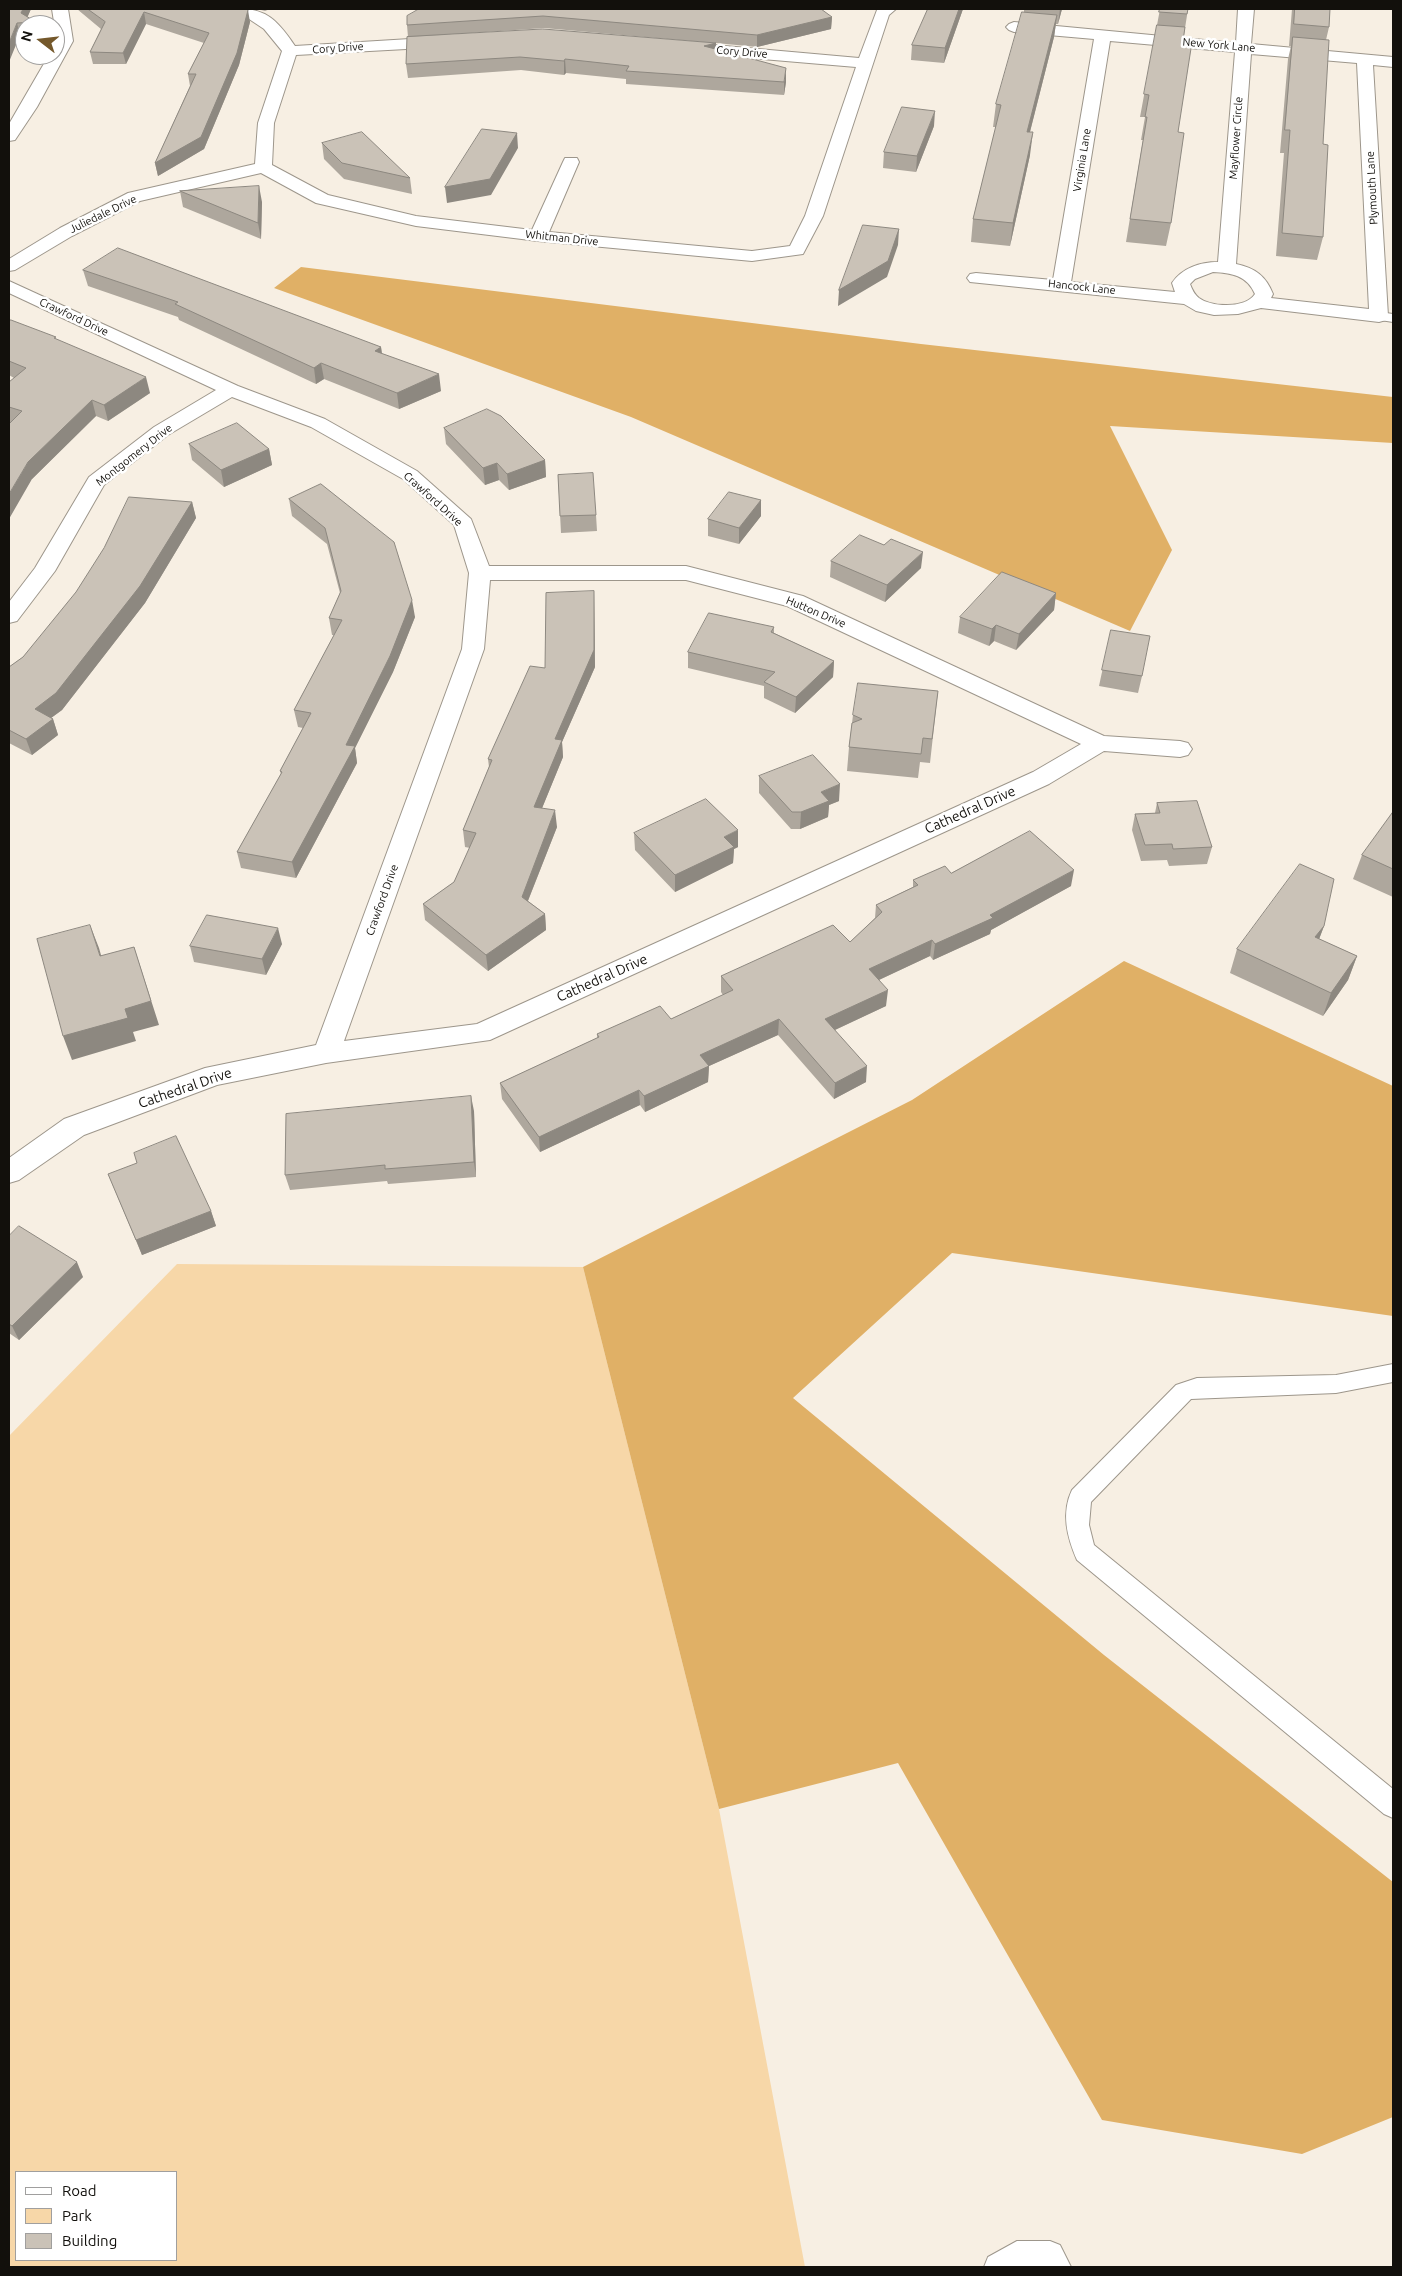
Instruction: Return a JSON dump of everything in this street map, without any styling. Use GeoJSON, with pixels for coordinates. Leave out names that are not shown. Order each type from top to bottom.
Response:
{"type":"FeatureCollection","features":[{"type":"Feature","properties":{"kind":"street"},"geometry":{"type":"LineString","coordinates":[[9,136],[29,107],[65,41],[60,9]]}},
{"type":"Feature","properties":{"kind":"street"},"geometry":{"type":"LineString","coordinates":[[242,9],[257,14],[276,30],[290,52],[266,123],[263,167]]}},
{"type":"Feature","properties":{"kind":"street","name":"Whitman Drive"},"geometry":{"type":"LineString","coordinates":[[263,167],[322,199],[416,221],[538,236],[752,256],[797,250],[814,216],[882,13],[888,9]]}},
{"type":"Feature","properties":{"kind":"street","name":"Mayflower Circle"},"geometry":{"type":"LineString","coordinates":[[1227,268],[1246,9]]}},
{"type":"Feature","properties":{"kind":"street","name":"New York Lane"},"geometry":{"type":"LineString","coordinates":[[1014,27],[1393,62]]}},
{"type":"Feature","properties":{"kind":"street","name":"Virginia Lane"},"geometry":{"type":"LineString","coordinates":[[1062,285],[1103,35]]}},
{"type":"Feature","properties":{"kind":"street","name":"Cory Drive"},"geometry":{"type":"LineString","coordinates":[[290,52],[456,41]]}},
{"type":"Feature","properties":{"kind":"street","name":"Cory Drive"},"geometry":{"type":"LineString","coordinates":[[661,45],[866,63]]}},
{"type":"Feature","properties":{"kind":"street","name":"Plymouth Lane"},"geometry":{"type":"LineString","coordinates":[[1365,60],[1386,317]]}},
{"type":"Feature","properties":{"kind":"street"},"geometry":{"type":"LineString","coordinates":[[538,236],[571,162]]}},
{"type":"Feature","properties":{"kind":"street","name":"Juliedale Drive"},"geometry":{"type":"LineString","coordinates":[[9,266],[66,232],[134,197],[263,167]]}},
{"type":"Feature","properties":{"kind":"street"},"geometry":{"type":"LineString","coordinates":[[1188,298],[1182,292],[1181,283],[1186,275],[1196,270],[1211,267],[1227,268],[1242,272],[1259,282],[1264,294],[1259,302]]}},
{"type":"Feature","properties":{"kind":"street","name":"Hancock Lane"},"geometry":{"type":"LineString","coordinates":[[976,278],[1188,298],[1202,306],[1218,310],[1249,308],[1259,302],[1386,317]]}},
{"type":"Feature","properties":{"kind":"street","name":"Crawford Drive"},"geometry":{"type":"LineString","coordinates":[[9,286],[231,390],[318,423],[410,475],[464,523],[480,573],[473,649],[326,1052]]}},
{"type":"Feature","properties":{"kind":"street","name":"Montgomery Drive"},"geometry":{"type":"LineString","coordinates":[[9,616],[44,572],[96,481],[161,431],[231,390]]}},
{"type":"Feature","properties":{"kind":"street","name":"Hutton Drive"},"geometry":{"type":"LineString","coordinates":[[480,573],[686,573],[795,601],[1100,743]]}},
{"type":"Feature","properties":{"kind":"street"},"geometry":{"type":"LineString","coordinates":[[1100,743],[1180,749]]}},
{"type":"Feature","properties":{"kind":"street","name":"Cathedral Drive"},"geometry":{"type":"LineString","coordinates":[[9,1172],[74,1127],[214,1075],[326,1052],[481,1033],[1041,778],[1100,743]]}},
{"type":"Feature","properties":{"kind":"lane"},"geometry":{"type":"LineString","coordinates":[[1393,1372],[1336,1384],[1197,1388],[1184,1392],[1080,1497],[1076,1520],[1077,1536],[1085,1552],[1393,1805]]}},
{"type":"Feature","properties":{"kind":"lane"},"geometry":{"type":"LineString","coordinates":[[998,2267],[1017,2255],[1050,2255],[1057,2267]]}},
{"type":"Feature","properties":{"kind":"green space"},"geometry":{"type":"Polygon","coordinates":[[[177,1264],[583,1267],[719,1809],[805,2267],[9,2267],[9,1436],[177,1264]]]}},
{"type":"Feature","properties":{"kind":"shaded area"},"geometry":{"type":"Polygon","coordinates":[[[301,267],[921,344],[1393,397],[1393,443],[1110,426],[1172,550],[1130,631],[631,417],[274,288],[301,267]]]}},
{"type":"Feature","properties":{"kind":"shaded area"},"geometry":{"type":"Polygon","coordinates":[[[1124,961],[1393,1086],[1393,1316],[952,1253],[793,1398],[1104,1655],[1393,1882],[1393,2117],[1302,2154],[1102,2120],[898,1763],[719,1809],[583,1267],[912,1100],[1124,961]]]}},
{"type":"Feature","properties":{"kind":"building"},"geometry":{"type":"Polygon","coordinates":[[[9,9],[23,9],[21,13],[24,15],[15,15],[15,28],[9,43],[9,9]]]}},
{"type":"Feature","properties":{"kind":"building"},"geometry":{"type":"Polygon","coordinates":[[[88,9],[248,10],[237,53],[201,137],[155,163],[196,74],[188,74],[209,33],[144,12],[123,53],[90,52],[105,22],[88,9]]]}},
{"type":"Feature","properties":{"kind":"building"},"geometry":{"type":"Polygon","coordinates":[[[419,9],[821,9],[832,17],[757,35],[543,16],[407,25],[407,16],[419,9]]]}},
{"type":"Feature","properties":{"kind":"building"},"geometry":{"type":"Polygon","coordinates":[[[928,9],[959,9],[945,48],[912,45],[928,9]]]}},
{"type":"Feature","properties":{"kind":"building"},"geometry":{"type":"Polygon","coordinates":[[[1160,9],[1188,9],[1187,14],[1159,12],[1160,9]]]}},
{"type":"Feature","properties":{"kind":"building"},"geometry":{"type":"Polygon","coordinates":[[[1295,9],[1330,9],[1329,27],[1294,24],[1295,9]]]}},
{"type":"Feature","properties":{"kind":"building"},"geometry":{"type":"Polygon","coordinates":[[[1022,12],[1057,15],[1027,132],[1033,132],[1013,223],[973,219],[1001,105],[996,104],[1022,12]]]}},
{"type":"Feature","properties":{"kind":"building"},"geometry":{"type":"Polygon","coordinates":[[[1157,25],[1185,27],[1183,41],[1192,42],[1178,132],[1184,133],[1171,223],[1130,219],[1147,117],[1145,117],[1149,95],[1144,94],[1157,25]]]}},
{"type":"Feature","properties":{"kind":"building"},"geometry":{"type":"Polygon","coordinates":[[[543,29],[716,43],[704,46],[786,68],[784,82],[626,71],[629,66],[565,59],[564,61],[520,57],[406,64],[407,37],[543,29]]]}},
{"type":"Feature","properties":{"kind":"building"},"geometry":{"type":"Polygon","coordinates":[[[1293,37],[1329,40],[1323,144],[1328,145],[1323,237],[1282,233],[1290,130],[1285,130],[1293,37]]]}},
{"type":"Feature","properties":{"kind":"building"},"geometry":{"type":"Polygon","coordinates":[[[902,107],[935,111],[917,156],[884,152],[902,107]]]}},
{"type":"Feature","properties":{"kind":"building"},"geometry":{"type":"Polygon","coordinates":[[[482,129],[517,133],[490,179],[445,187],[482,129]]]}},
{"type":"Feature","properties":{"kind":"building"},"geometry":{"type":"Polygon","coordinates":[[[362,132],[410,178],[342,163],[322,143],[362,132]]]}},
{"type":"Feature","properties":{"kind":"building"},"geometry":{"type":"Polygon","coordinates":[[[259,186],[258,223],[180,191],[259,186]]]}},
{"type":"Feature","properties":{"kind":"building"},"geometry":{"type":"Polygon","coordinates":[[[863,225],[899,229],[888,261],[839,290],[863,225]]]}},
{"type":"Feature","properties":{"kind":"building"},"geometry":{"type":"Polygon","coordinates":[[[118,248],[381,347],[375,351],[439,374],[397,393],[321,363],[314,368],[175,304],[178,302],[83,270],[118,248]]]}},
{"type":"Feature","properties":{"kind":"building"},"geometry":{"type":"Polygon","coordinates":[[[9,320],[56,337],[54,338],[146,377],[104,405],[92,400],[28,462],[9,494],[9,424],[22,411],[9,407],[9,382],[26,368],[9,361],[9,320]]]}},
{"type":"Feature","properties":{"kind":"building"},"geometry":{"type":"Polygon","coordinates":[[[487,409],[501,416],[545,460],[507,474],[497,463],[483,468],[444,428],[487,409]]]}},
{"type":"Feature","properties":{"kind":"building"},"geometry":{"type":"Polygon","coordinates":[[[237,423],[269,449],[221,470],[189,444],[237,423]]]}},
{"type":"Feature","properties":{"kind":"building"},"geometry":{"type":"Polygon","coordinates":[[[593,473],[596,515],[560,516],[558,475],[593,473]]]}},
{"type":"Feature","properties":{"kind":"building"},"geometry":{"type":"Polygon","coordinates":[[[321,484],[394,542],[412,600],[390,656],[346,745],[355,746],[292,862],[237,852],[282,772],[280,771],[311,713],[294,710],[342,620],[329,618],[341,591],[325,528],[289,499],[321,484]]]}},
{"type":"Feature","properties":{"kind":"building"},"geometry":{"type":"Polygon","coordinates":[[[729,492],[761,500],[739,528],[708,519],[729,492]]]}},
{"type":"Feature","properties":{"kind":"building"},"geometry":{"type":"Polygon","coordinates":[[[129,497],[192,502],[140,586],[56,693],[35,709],[53,719],[26,739],[9,730],[9,667],[23,657],[76,592],[104,548],[129,497]]]}},
{"type":"Feature","properties":{"kind":"building"},"geometry":{"type":"Polygon","coordinates":[[[860,535],[884,545],[891,539],[923,552],[887,585],[831,561],[860,535]]]}},
{"type":"Feature","properties":{"kind":"building"},"geometry":{"type":"Polygon","coordinates":[[[1002,572],[1056,593],[1019,634],[996,625],[992,629],[960,617],[1002,572]]]}},
{"type":"Feature","properties":{"kind":"building"},"geometry":{"type":"Polygon","coordinates":[[[594,591],[594,650],[555,739],[562,740],[534,807],[555,810],[522,897],[545,914],[486,955],[423,904],[454,882],[476,833],[463,830],[492,760],[488,759],[530,666],[545,668],[546,593],[594,591]]]}},
{"type":"Feature","properties":{"kind":"building"},"geometry":{"type":"Polygon","coordinates":[[[709,613],[774,627],[771,632],[834,661],[796,697],[764,682],[775,672],[688,652],[709,613]]]}},
{"type":"Feature","properties":{"kind":"building"},"geometry":{"type":"Polygon","coordinates":[[[1111,630],[1150,636],[1142,676],[1102,670],[1111,630]]]}},
{"type":"Feature","properties":{"kind":"building"},"geometry":{"type":"Polygon","coordinates":[[[858,683],[938,691],[932,739],[923,738],[921,754],[849,747],[852,723],[862,719],[853,715],[858,683]]]}},
{"type":"Feature","properties":{"kind":"building"},"geometry":{"type":"Polygon","coordinates":[[[813,755],[840,784],[821,792],[829,801],[801,812],[792,812],[759,776],[813,755]]]}},
{"type":"Feature","properties":{"kind":"building"},"geometry":{"type":"Polygon","coordinates":[[[706,799],[738,830],[724,837],[734,847],[675,875],[634,833],[706,799]]]}},
{"type":"Feature","properties":{"kind":"building"},"geometry":{"type":"Polygon","coordinates":[[[1197,801],[1212,847],[1173,849],[1172,844],[1145,845],[1135,814],[1160,813],[1157,803],[1197,801]]]}},
{"type":"Feature","properties":{"kind":"building"},"geometry":{"type":"Polygon","coordinates":[[[1393,812],[1393,869],[1362,855],[1393,812]]]}},
{"type":"Feature","properties":{"kind":"building"},"geometry":{"type":"Polygon","coordinates":[[[1030,831],[1074,870],[990,915],[993,918],[935,944],[932,940],[869,969],[888,990],[825,1019],[867,1066],[835,1083],[779,1019],[700,1055],[709,1066],[644,1096],[639,1090],[539,1137],[500,1083],[599,1037],[597,1034],[660,1006],[671,1019],[733,990],[721,976],[833,925],[850,942],[882,912],[876,905],[918,885],[913,880],[945,866],[951,873],[1030,831]]]}},
{"type":"Feature","properties":{"kind":"building"},"geometry":{"type":"Polygon","coordinates":[[[1300,864],[1334,879],[1324,926],[1315,937],[1357,956],[1331,993],[1237,949],[1300,864]]]}},
{"type":"Feature","properties":{"kind":"building"},"geometry":{"type":"Polygon","coordinates":[[[207,915],[278,928],[262,959],[190,946],[207,915]]]}},
{"type":"Feature","properties":{"kind":"building"},"geometry":{"type":"Polygon","coordinates":[[[90,925],[100,956],[134,947],[151,1001],[125,1009],[128,1018],[63,1036],[37,939],[90,925]]]}},
{"type":"Feature","properties":{"kind":"building"},"geometry":{"type":"Polygon","coordinates":[[[471,1096],[474,1162],[385,1169],[385,1165],[285,1175],[286,1114],[471,1096]]]}},
{"type":"Feature","properties":{"kind":"building"},"geometry":{"type":"Polygon","coordinates":[[[176,1136],[211,1211],[136,1240],[108,1174],[137,1163],[134,1153],[176,1136]]]}},
{"type":"Feature","properties":{"kind":"building"},"geometry":{"type":"Polygon","coordinates":[[[19,1226],[77,1262],[12,1326],[9,1324],[9,1236],[19,1226]]]}}]}
